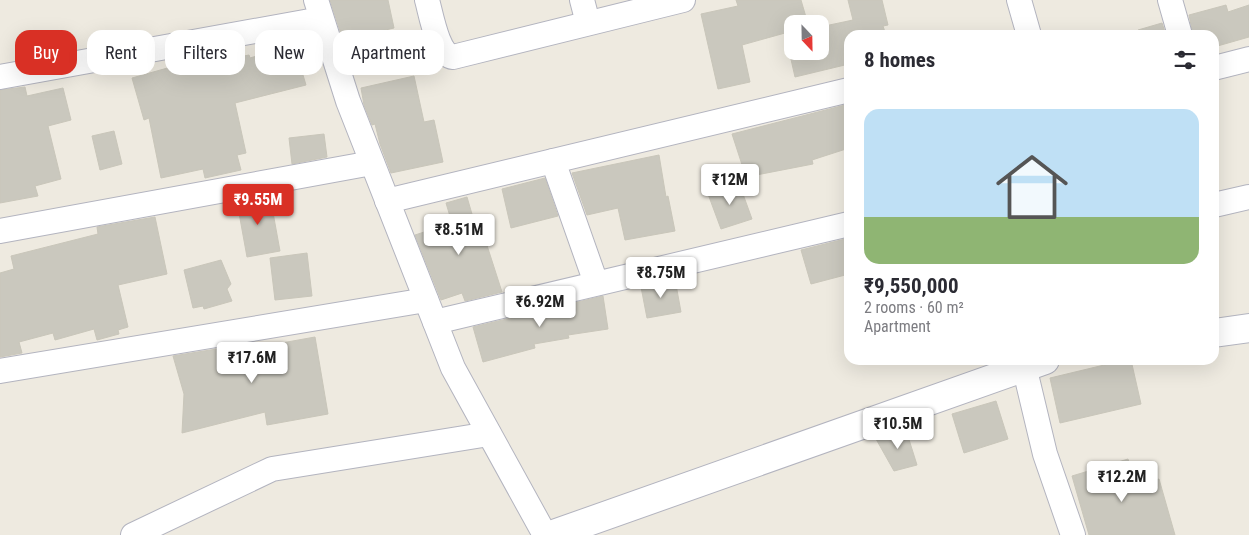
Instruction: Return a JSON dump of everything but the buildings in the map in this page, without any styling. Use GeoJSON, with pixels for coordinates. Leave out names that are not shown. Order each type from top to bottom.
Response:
{"type":"FeatureCollection","features":[{"type":"Feature","properties":{"kind":"street"},"geometry":{"type":"LineString","coordinates":[[427,0],[442,51],[449,56],[683,0]]}},
{"type":"Feature","properties":{"kind":"street"},"geometry":{"type":"LineString","coordinates":[[582,0],[588,24]]}},
{"type":"Feature","properties":{"kind":"street"},"geometry":{"type":"LineString","coordinates":[[1019,0],[1028,30]]}},
{"type":"Feature","properties":{"kind":"street"},"geometry":{"type":"LineString","coordinates":[[1170,0],[1179,30]]}},
{"type":"Feature","properties":{"kind":"street"},"geometry":{"type":"LineString","coordinates":[[0,77],[319,10],[348,101],[453,368],[545,535]]}},
{"type":"Feature","properties":{"kind":"street"},"geometry":{"type":"LineString","coordinates":[[1219,67],[1249,59]]}},
{"type":"Feature","properties":{"kind":"street"},"geometry":{"type":"LineString","coordinates":[[387,201],[844,91]]}},
{"type":"Feature","properties":{"kind":"street"},"geometry":{"type":"LineString","coordinates":[[553,161],[596,283]]}},
{"type":"Feature","properties":{"kind":"street"},"geometry":{"type":"LineString","coordinates":[[0,231],[372,163]]}},
{"type":"Feature","properties":{"kind":"street"},"geometry":{"type":"LineString","coordinates":[[1219,205],[1249,197]]}},
{"type":"Feature","properties":{"kind":"street"},"geometry":{"type":"LineString","coordinates":[[435,322],[844,225]]}},
{"type":"Feature","properties":{"kind":"street"},"geometry":{"type":"LineString","coordinates":[[0,371],[426,300]]}},
{"type":"Feature","properties":{"kind":"street"},"geometry":{"type":"LineString","coordinates":[[1219,332],[1249,328]]}},
{"type":"Feature","properties":{"kind":"street"},"geometry":{"type":"LineString","coordinates":[[551,535],[1030,365]]}},
{"type":"Feature","properties":{"kind":"street"},"geometry":{"type":"LineString","coordinates":[[1038,365],[1045,454],[1073,535]]}},
{"type":"Feature","properties":{"kind":"street"},"geometry":{"type":"LineString","coordinates":[[133,535],[272,469],[489,434]]}}]}
